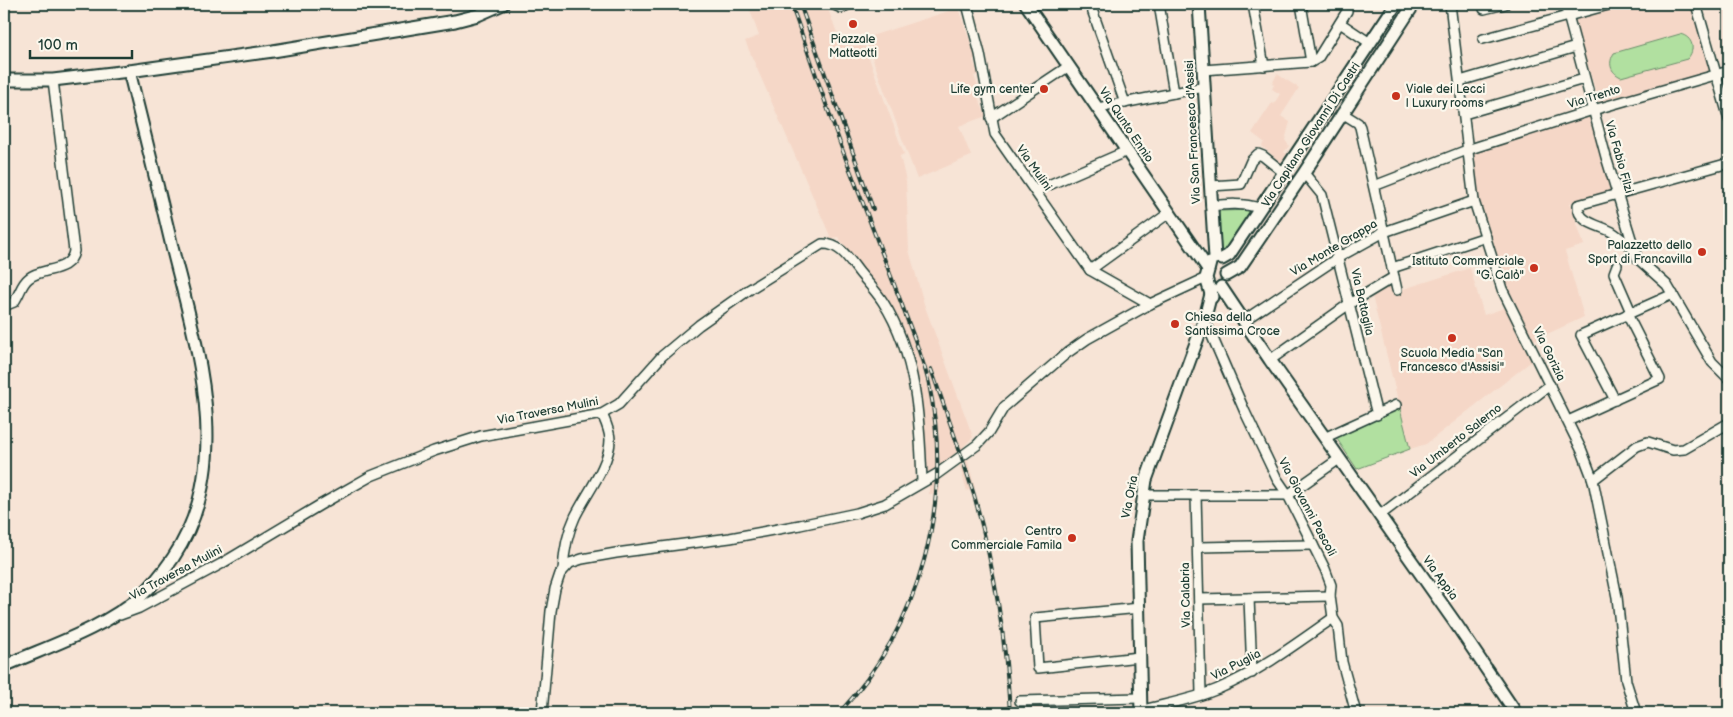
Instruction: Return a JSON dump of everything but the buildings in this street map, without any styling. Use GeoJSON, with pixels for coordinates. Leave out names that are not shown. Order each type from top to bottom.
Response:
{"type":"FeatureCollection","features":[{"type":"Feature","properties":{"kind":"street"},"geometry":{"type":"LineString","coordinates":[[4,80],[53,80],[273,51],[455,21],[478,15],[503,4]]}},
{"type":"Feature","properties":{"kind":"street"},"geometry":{"type":"LineString","coordinates":[[832,4],[840,8],[850,4]]}},
{"type":"Feature","properties":{"kind":"street","name":"Via Mulini"},"geometry":{"type":"LineString","coordinates":[[967,4],[980,54],[995,134],[1090,270],[1150,304]]}},
{"type":"Feature","properties":{"kind":"street","name":"Via Qunto Ennio"},"geometry":{"type":"LineString","coordinates":[[1026,4],[1169,213],[1205,269],[1214,291],[1243,320],[1270,360]]}},
{"type":"Feature","properties":{"kind":"street"},"geometry":{"type":"LineString","coordinates":[[1090,4],[1124,103]]}},
{"type":"Feature","properties":{"kind":"street"},"geometry":{"type":"LineString","coordinates":[[1159,4],[1174,93]]}},
{"type":"Feature","properties":{"kind":"street","name":"Via San Francesco d'Assisi"},"geometry":{"type":"LineString","coordinates":[[1199,4],[1211,206],[1219,258],[1226,264],[1226,274]]}},
{"type":"Feature","properties":{"kind":"street"},"geometry":{"type":"LineString","coordinates":[[1253,4],[1264,66]]}},
{"type":"Feature","properties":{"kind":"street"},"geometry":{"type":"LineString","coordinates":[[1301,4],[1311,62]]}},
{"type":"Feature","properties":{"kind":"street"},"geometry":{"type":"LineString","coordinates":[[1203,70],[1311,62],[1318,58],[1340,23],[1347,11],[1347,4]]}},
{"type":"Feature","properties":{"kind":"street","name":"Via Capitano Giovanni Di Castri"},"geometry":{"type":"LineString","coordinates":[[1205,269],[1210,263],[1229,255],[1396,4]]}},
{"type":"Feature","properties":{"kind":"street","name":"Via Capitano Giovanni Di Castri"},"geometry":{"type":"LineString","coordinates":[[1226,274],[1240,267],[1304,173],[1414,4]]}},
{"type":"Feature","properties":{"kind":"street","name":"Via Gorizia"},"geometry":{"type":"LineString","coordinates":[[1450,4],[1474,201],[1502,288],[1582,451],[1593,480],[1617,597],[1626,681],[1636,713]]}},
{"type":"Feature","properties":{"kind":"street"},"geometry":{"type":"LineString","coordinates":[[1484,9],[1505,4]]}},
{"type":"Feature","properties":{"kind":"street","name":"Via Fabio Filzi"},"geometry":{"type":"LineString","coordinates":[[1565,4],[1616,194],[1636,254]]}},
{"type":"Feature","properties":{"kind":"street"},"geometry":{"type":"LineString","coordinates":[[1483,39],[1612,4]]}},
{"type":"Feature","properties":{"kind":"street"},"geometry":{"type":"LineString","coordinates":[[1696,4],[1729,119]]}},
{"type":"Feature","properties":{"kind":"street"},"geometry":{"type":"LineString","coordinates":[[1340,23],[1370,43]]}},
{"type":"Feature","properties":{"kind":"street"},"geometry":{"type":"LineString","coordinates":[[1460,80],[1576,47]]}},
{"type":"Feature","properties":{"kind":"street"},"geometry":{"type":"LineString","coordinates":[[992,118],[1069,66]]}},
{"type":"Feature","properties":{"kind":"street"},"geometry":{"type":"LineString","coordinates":[[4,666],[108,620],[142,595],[165,570],[184,540],[201,497],[206,471],[208,431],[193,330],[129,71]]}},
{"type":"Feature","properties":{"kind":"street","name":"Via Trento"},"geometry":{"type":"LineString","coordinates":[[1374,186],[1467,150],[1593,110],[1729,71]]}},
{"type":"Feature","properties":{"kind":"street"},"geometry":{"type":"LineString","coordinates":[[1464,114],[1584,79]]}},
{"type":"Feature","properties":{"kind":"street"},"geometry":{"type":"LineString","coordinates":[[4,306],[17,299],[21,288],[29,278],[67,264],[73,257],[74,251],[53,80]]}},
{"type":"Feature","properties":{"kind":"street"},"geometry":{"type":"LineString","coordinates":[[1098,108],[1204,87]]}},
{"type":"Feature","properties":{"kind":"street"},"geometry":{"type":"LineString","coordinates":[[1342,113],[1358,123],[1397,290]]}},
{"type":"Feature","properties":{"kind":"street"},"geometry":{"type":"LineString","coordinates":[[1034,191],[1127,151]]}},
{"type":"Feature","properties":{"kind":"street"},"geometry":{"type":"LineString","coordinates":[[1211,186],[1241,184],[1251,161],[1258,154],[1283,172]]}},
{"type":"Feature","properties":{"kind":"street"},"geometry":{"type":"LineString","coordinates":[[1728,380],[1712,362],[1667,285],[1611,231],[1582,218],[1578,207],[1580,204],[1729,163]]}},
{"type":"Feature","properties":{"kind":"street","name":"Via Battaglia"},"geometry":{"type":"LineString","coordinates":[[1304,173],[1322,195],[1377,414]]}},
{"type":"Feature","properties":{"kind":"street","name":"Via Monte Grappa"},"geometry":{"type":"LineString","coordinates":[[1243,320],[1339,257],[1384,232],[1474,201]]}},
{"type":"Feature","properties":{"kind":"street"},"geometry":{"type":"LineString","coordinates":[[1211,206],[1233,204],[1250,205],[1260,208]]}},
{"type":"Feature","properties":{"kind":"street"},"geometry":{"type":"LineString","coordinates":[[1090,270],[1169,213]]}},
{"type":"Feature","properties":{"kind":"street"},"geometry":{"type":"LineString","coordinates":[[1270,360],[1393,272],[1486,237]]}},
{"type":"Feature","properties":{"kind":"street","name":"Via Traversa Mulini"},"geometry":{"type":"LineString","coordinates":[[108,620],[139,608],[221,564],[371,476],[434,451],[481,436],[602,414],[619,404],[662,356],[699,325],[750,289],[822,244],[831,244],[840,249],[849,258],[882,301],[894,323],[912,374],[918,414],[922,482]]}},
{"type":"Feature","properties":{"kind":"street"},"geometry":{"type":"LineString","coordinates":[[1568,422],[1660,379],[1629,313],[1614,273],[1617,265]]}},
{"type":"Feature","properties":{"kind":"street"},"geometry":{"type":"LineString","coordinates":[[542,713],[551,611],[557,580],[570,563],[582,559],[730,538],[857,513],[892,501],[946,468],[977,445],[989,432],[1004,407],[1067,352],[1150,304],[1205,269]]}},
{"type":"Feature","properties":{"kind":"street","name":"Via Oria"},"geometry":{"type":"LineString","coordinates":[[1140,712],[1140,608],[1137,540],[1143,495],[1146,480],[1214,291],[1226,274]]}},
{"type":"Feature","properties":{"kind":"street"},"geometry":{"type":"LineString","coordinates":[[1615,400],[1581,335],[1673,294]]}},
{"type":"Feature","properties":{"kind":"street","name":"Via Giovanni Pascoli"},"geometry":{"type":"LineString","coordinates":[[1204,321],[1252,429],[1277,479],[1288,495],[1331,585],[1330,596],[1333,618],[1338,626],[1342,662],[1356,713]]}},
{"type":"Feature","properties":{"kind":"street","name":"Via Appia"},"geometry":{"type":"LineString","coordinates":[[1270,360],[1456,624],[1516,713]]}},
{"type":"Feature","properties":{"kind":"street","name":"Via Umberto Salerno"},"geometry":{"type":"LineString","coordinates":[[1379,516],[1550,385]]}},
{"type":"Feature","properties":{"kind":"street"},"geometry":{"type":"LineString","coordinates":[[1324,438],[1396,406]]}},
{"type":"Feature","properties":{"kind":"street"},"geometry":{"type":"LineString","coordinates":[[563,570],[564,547],[575,518],[605,459],[610,442],[608,429],[602,414]]}},
{"type":"Feature","properties":{"kind":"street"},"geometry":{"type":"LineString","coordinates":[[1593,480],[1637,446],[1648,442],[1673,450],[1684,449],[1729,424]]}},
{"type":"Feature","properties":{"kind":"street"},"geometry":{"type":"LineString","coordinates":[[1143,495],[1288,495],[1339,460]]}},
{"type":"Feature","properties":{"kind":"street","name":"Via Calabria"},"geometry":{"type":"LineString","coordinates":[[1196,495],[1201,694]]}},
{"type":"Feature","properties":{"kind":"street"},"geometry":{"type":"LineString","coordinates":[[1198,547],[1313,545]]}},
{"type":"Feature","properties":{"kind":"street"},"geometry":{"type":"LineString","coordinates":[[1199,599],[1330,596]]}},
{"type":"Feature","properties":{"kind":"street"},"geometry":{"type":"LineString","coordinates":[[1249,598],[1252,673]]}},
{"type":"Feature","properties":{"kind":"street"},"geometry":{"type":"LineString","coordinates":[[1139,657],[1038,668],[1036,618],[1140,608]]}},
{"type":"Feature","properties":{"kind":"street","name":"Via Puglia"},"geometry":{"type":"LineString","coordinates":[[1140,712],[1216,690],[1252,673],[1333,618]]}},
{"type":"Feature","properties":{"kind":"street"},"geometry":{"type":"LineString","coordinates":[[1020,702],[1140,698]]}},
{"type":"Feature","properties":{"kind":"shaded area"},"geometry":{"type":"Polygon","coordinates":[[[748,4],[826,4],[841,43],[861,36],[904,154],[900,156],[906,181],[909,250],[924,304],[973,437],[964,446],[975,488],[967,491],[959,464],[940,476],[940,493],[929,494],[930,473],[926,472],[921,394],[915,368],[892,307],[838,237],[831,238],[745,41],[759,36],[748,4]]]}},
{"type":"Feature","properties":{"kind":"shaded area"},"geometry":{"type":"Polygon","coordinates":[[[1629,4],[1691,4],[1711,71],[1599,102],[1574,20],[1629,4]]]}},
{"type":"Feature","properties":{"kind":"shaded area"},"geometry":{"type":"Polygon","coordinates":[[[958,8],[976,58],[973,60],[978,75],[974,76],[980,92],[976,93],[986,116],[959,126],[971,156],[917,179],[865,38],[958,8]]]}},
{"type":"Feature","properties":{"kind":"shaded area"},"geometry":{"type":"Polygon","coordinates":[[[1277,74],[1299,88],[1281,116],[1290,122],[1285,140],[1289,146],[1284,152],[1287,154],[1281,163],[1262,146],[1264,142],[1252,133],[1280,94],[1272,89],[1274,85],[1272,84],[1277,74]]]}},
{"type":"Feature","properties":{"kind":"shaded area"},"geometry":{"type":"Polygon","coordinates":[[[1589,115],[1611,191],[1570,203],[1584,245],[1565,251],[1584,317],[1532,341],[1504,286],[1478,210],[1471,150],[1589,115]]]}},
{"type":"Feature","properties":{"kind":"shaded area","name":"Scuola Media \"San Francesco d'Assisi\""},"geometry":{"type":"Polygon","coordinates":[[[1470,268],[1484,315],[1507,307],[1533,360],[1426,444],[1410,449],[1372,296],[1389,286],[1393,288],[1394,292],[1470,268]]]}},
{"type":"Feature","properties":{"kind":"green space"},"geometry":{"type":"Polygon","coordinates":[[[1680,34],[1688,38],[1692,44],[1692,52],[1687,59],[1621,77],[1612,70],[1611,60],[1614,53],[1680,34]]]}},
{"type":"Feature","properties":{"kind":"green space"},"geometry":{"type":"Polygon","coordinates":[[[1255,210],[1225,254],[1217,251],[1216,215],[1220,211],[1255,210]]]}},
{"type":"Feature","properties":{"kind":"green space"},"geometry":{"type":"Polygon","coordinates":[[[1400,409],[1410,449],[1357,469],[1335,436],[1400,409]]]}},
{"type":"Feature","properties":{"kind":"railway"},"geometry":{"type":"LineString","coordinates":[[791,4],[837,136],[920,354],[929,384],[936,428],[937,473],[933,517],[924,560],[910,601],[891,641],[867,678],[839,713]]}},
{"type":"Feature","properties":{"kind":"railway"},"geometry":{"type":"LineString","coordinates":[[800,4],[873,209]]}},
{"type":"Feature","properties":{"kind":"railway"},"geometry":{"type":"LineString","coordinates":[[931,369],[974,495],[988,549],[1006,658],[1010,713]]}},
{"type":"Feature","properties":{"kind":"place","name":"Piazzale Matteotti"},"geometry":{"type":"Point","coordinates":[853,24]}},
{"type":"Feature","properties":{"kind":"place","name":"Life gym center"},"geometry":{"type":"Point","coordinates":[1044,89]}},
{"type":"Feature","properties":{"kind":"place","name":"Viale dei Lecci | Luxury rooms"},"geometry":{"type":"Point","coordinates":[1396,96]}},
{"type":"Feature","properties":{"kind":"place","name":"Palazzetto dello Sport di Francavilla"},"geometry":{"type":"Point","coordinates":[1702,252]}},
{"type":"Feature","properties":{"kind":"place","name":"Istituto Commerciale \"G. Calò\""},"geometry":{"type":"Point","coordinates":[1534,268]}},
{"type":"Feature","properties":{"kind":"place","name":"Chiesa della Santissima Croce"},"geometry":{"type":"Point","coordinates":[1175,324]}},
{"type":"Feature","properties":{"kind":"place","name":"Scuola Media \"San Francesco d'Assisi\""},"geometry":{"type":"Point","coordinates":[1452,338]}},
{"type":"Feature","properties":{"kind":"place","name":"Centro Commerciale Famila"},"geometry":{"type":"Point","coordinates":[1072,538]}}]}
